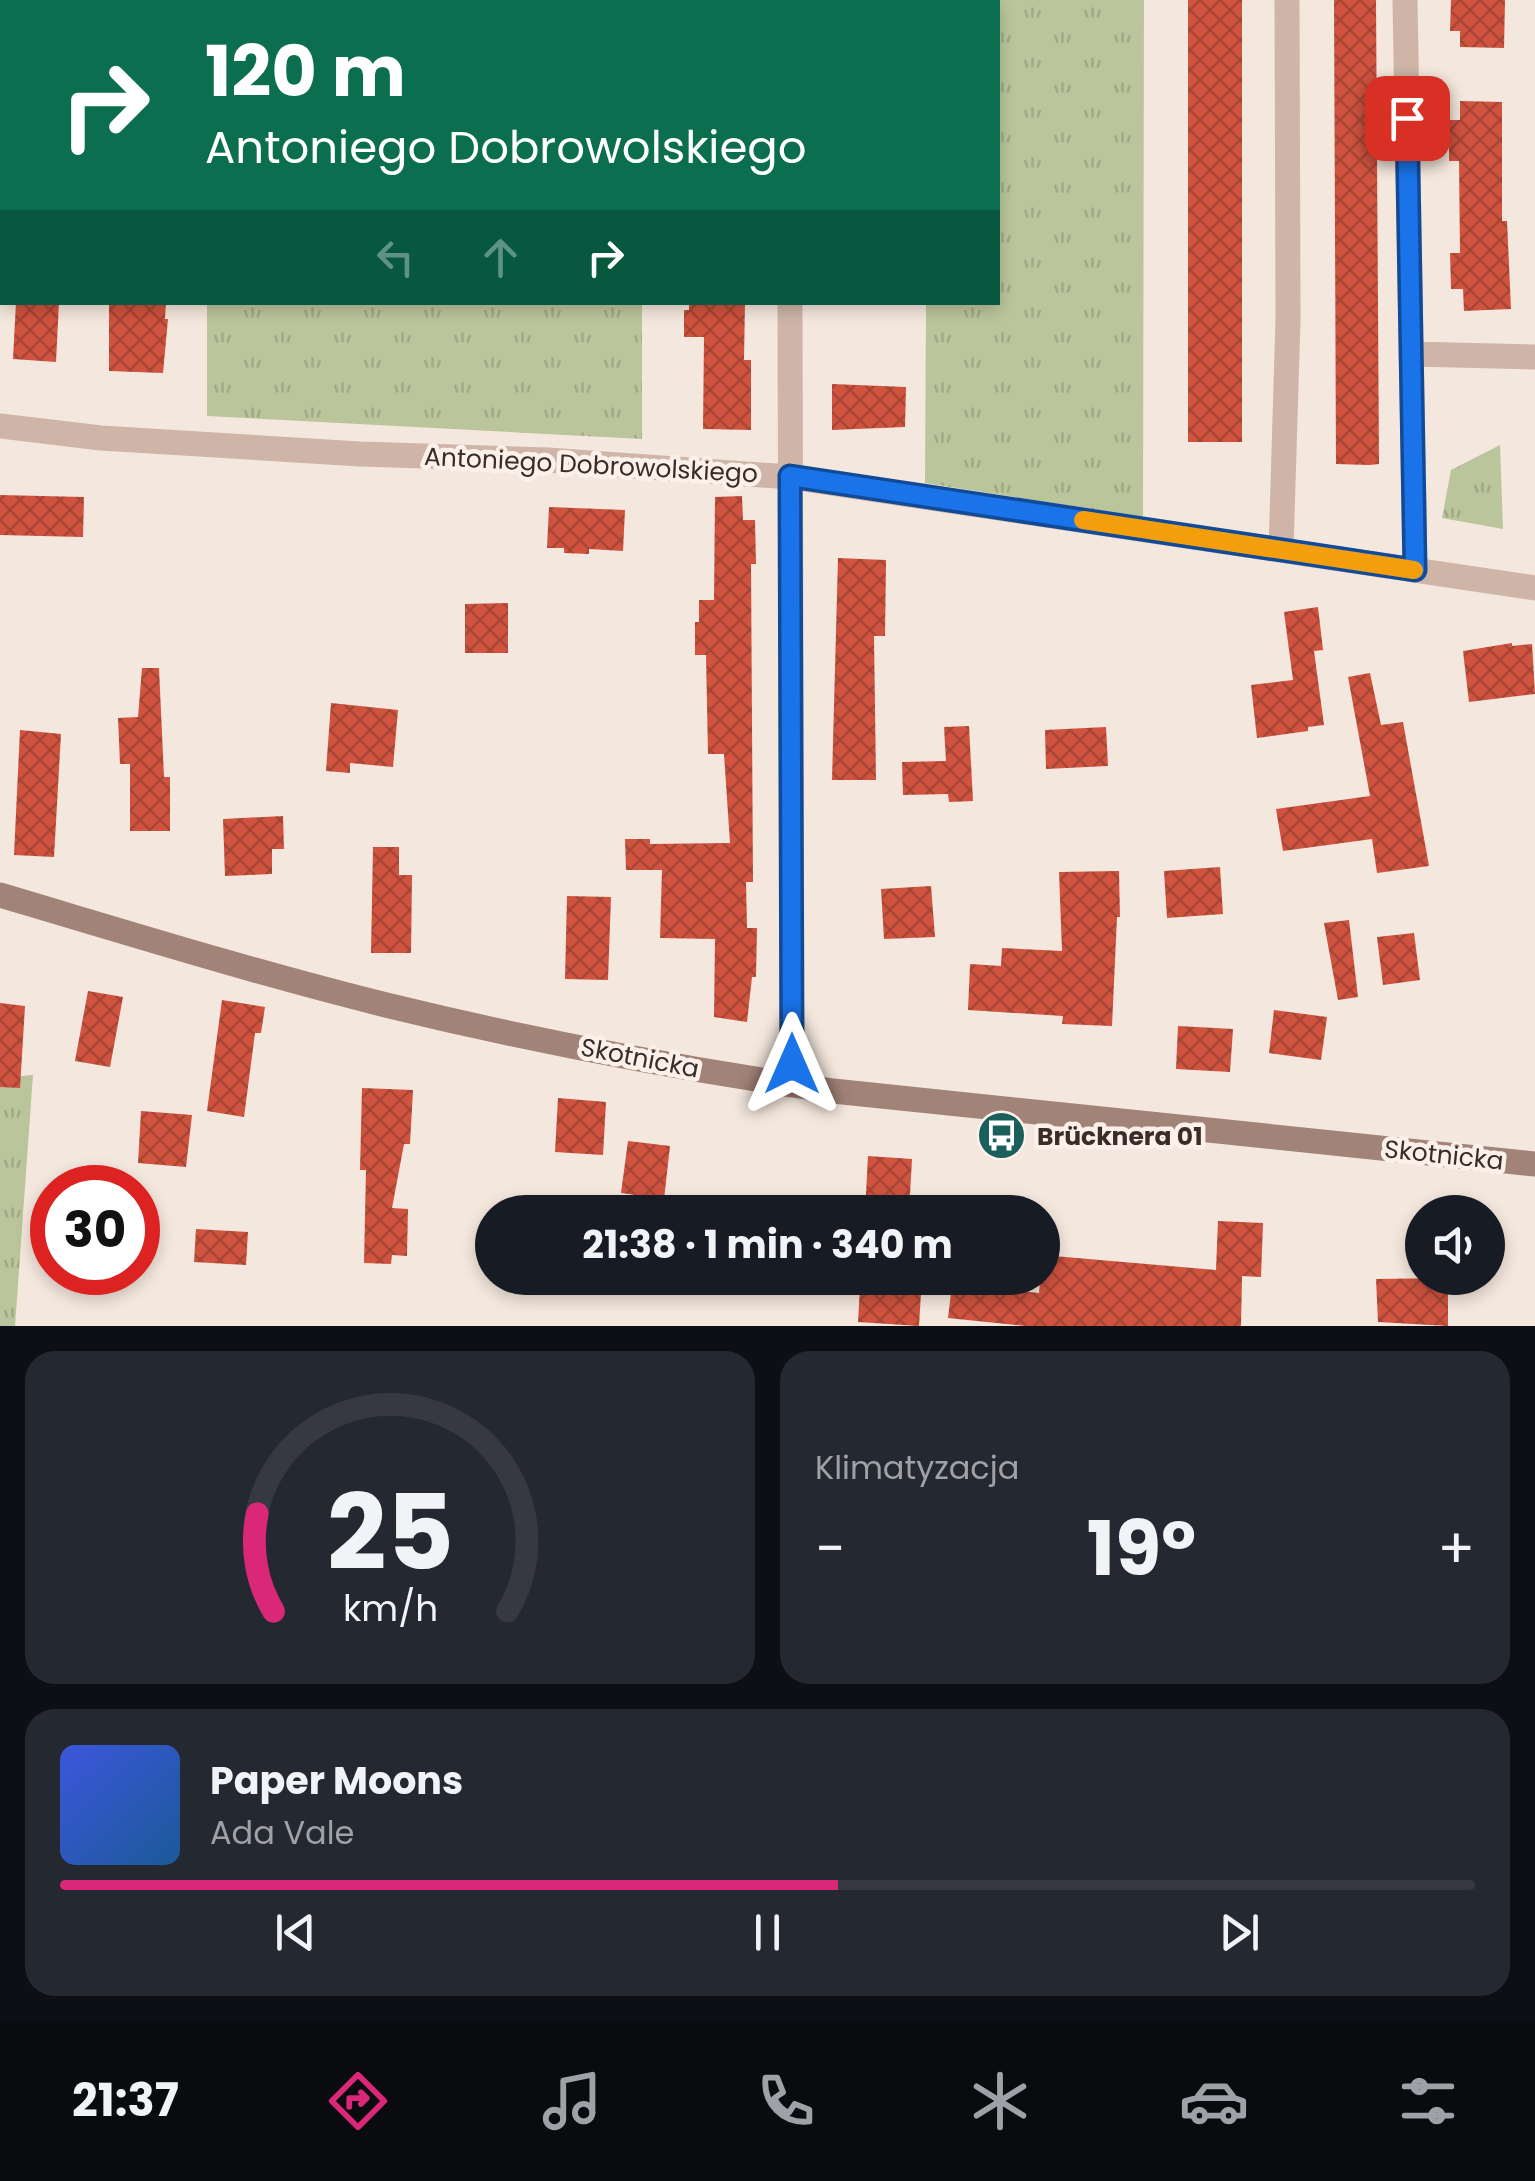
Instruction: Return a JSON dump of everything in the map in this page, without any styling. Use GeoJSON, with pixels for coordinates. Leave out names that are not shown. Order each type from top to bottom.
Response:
{"type":"FeatureCollection","features":[{"type":"Feature","properties":{"kind":"street"},"geometry":{"type":"LineString","coordinates":[[1281,550],[1288,320],[1287,0]]}},
{"type":"Feature","properties":{"kind":"street"},"geometry":{"type":"LineString","coordinates":[[1405,0],[1415,570]]}},
{"type":"Feature","properties":{"kind":"street"},"geometry":{"type":"LineString","coordinates":[[789,1085],[790,305]]}},
{"type":"Feature","properties":{"kind":"street"},"geometry":{"type":"LineString","coordinates":[[1411,354],[1535,357]]}},
{"type":"Feature","properties":{"kind":"street","name":"Antoniego Dobrowolskiego"},"geometry":{"type":"LineString","coordinates":[[0,426],[101,438],[790,476],[1535,588]]}},
{"type":"Feature","properties":{"kind":"street","name":"Skotnicka"},"geometry":{"type":"LineString","coordinates":[[0,894],[178,948],[400,1008],[495,1030],[789,1085],[1535,1164]]}},
{"type":"Feature","properties":{"kind":"green space"},"geometry":{"type":"Polygon","coordinates":[[[1000,0],[1144,0],[1143,517],[925,483],[926,305],[1000,305],[1000,0]]]}},
{"type":"Feature","properties":{"kind":"green space"},"geometry":{"type":"Polygon","coordinates":[[[207,305],[642,305],[642,439],[207,416],[207,305]]]}},
{"type":"Feature","properties":{"kind":"green space"},"geometry":{"type":"Polygon","coordinates":[[[1500,445],[1503,529],[1442,518],[1451,470],[1500,445]]]}},
{"type":"Feature","properties":{"kind":"green space"},"geometry":{"type":"Polygon","coordinates":[[[33,1075],[15,1326],[0,1326],[0,1078],[33,1075]]]}},
{"type":"Feature","properties":{"kind":"building"},"geometry":{"type":"Polygon","coordinates":[[[1188,0],[1242,0],[1242,442],[1188,442],[1188,0]]]}},
{"type":"Feature","properties":{"kind":"building"},"geometry":{"type":"Polygon","coordinates":[[[1334,0],[1376,0],[1379,464],[1369,465],[1336,464],[1334,0]]]}},
{"type":"Feature","properties":{"kind":"building"},"geometry":{"type":"Polygon","coordinates":[[[1451,0],[1505,0],[1504,48],[1460,47],[1460,31],[1450,31],[1451,0]]]}},
{"type":"Feature","properties":{"kind":"building"},"geometry":{"type":"Polygon","coordinates":[[[1460,101],[1502,102],[1502,221],[1507,221],[1511,309],[1464,311],[1463,289],[1451,289],[1450,253],[1460,253],[1459,161],[1449,161],[1449,120],[1460,120],[1460,101]]]}},
{"type":"Feature","properties":{"kind":"building"},"geometry":{"type":"Polygon","coordinates":[[[16,305],[59,305],[56,362],[13,359],[16,305]]]}},
{"type":"Feature","properties":{"kind":"building"},"geometry":{"type":"Polygon","coordinates":[[[109,305],[166,305],[163,373],[109,371],[109,305]]]}},
{"type":"Feature","properties":{"kind":"building"},"geometry":{"type":"Polygon","coordinates":[[[689,305],[745,305],[744,360],[751,360],[751,430],[703,429],[704,337],[684,337],[684,310],[689,310],[689,305]]]}},
{"type":"Feature","properties":{"kind":"building"},"geometry":{"type":"Polygon","coordinates":[[[832,384],[906,387],[905,427],[832,430],[832,384]]]}},
{"type":"Feature","properties":{"kind":"building"},"geometry":{"type":"Polygon","coordinates":[[[0,495],[84,497],[83,537],[0,535],[0,495]]]}},
{"type":"Feature","properties":{"kind":"building"},"geometry":{"type":"Polygon","coordinates":[[[742,496],[743,520],[755,520],[756,564],[751,564],[753,882],[746,882],[747,928],[757,928],[756,977],[752,977],[747,1022],[714,1017],[715,939],[660,938],[662,870],[626,870],[625,839],[650,839],[650,844],[730,843],[724,754],[708,754],[706,655],[695,655],[695,622],[699,622],[699,600],[714,600],[715,497],[742,496]]]}},
{"type":"Feature","properties":{"kind":"building"},"geometry":{"type":"Polygon","coordinates":[[[549,507],[625,510],[623,551],[589,549],[589,554],[547,548],[549,507]]]}},
{"type":"Feature","properties":{"kind":"building"},"geometry":{"type":"Polygon","coordinates":[[[838,558],[886,560],[885,636],[874,636],[876,780],[832,780],[838,558]]]}},
{"type":"Feature","properties":{"kind":"building"},"geometry":{"type":"Polygon","coordinates":[[[508,603],[508,653],[465,653],[465,604],[508,603]]]}},
{"type":"Feature","properties":{"kind":"building"},"geometry":{"type":"Polygon","coordinates":[[[1318,607],[1323,650],[1314,651],[1324,725],[1257,738],[1251,685],[1293,680],[1284,612],[1318,607]]]}},
{"type":"Feature","properties":{"kind":"building"},"geometry":{"type":"Polygon","coordinates":[[[1512,643],[1532,644],[1535,694],[1469,702],[1463,651],[1512,643]]]}},
{"type":"Feature","properties":{"kind":"building"},"geometry":{"type":"Polygon","coordinates":[[[142,668],[159,668],[164,777],[170,777],[170,831],[130,831],[130,764],[120,764],[118,718],[138,717],[142,668]]]}},
{"type":"Feature","properties":{"kind":"building"},"geometry":{"type":"Polygon","coordinates":[[[1370,673],[1381,725],[1403,722],[1429,866],[1377,873],[1372,839],[1283,851],[1276,809],[1370,796],[1348,677],[1370,673]]]}},
{"type":"Feature","properties":{"kind":"building"},"geometry":{"type":"Polygon","coordinates":[[[331,703],[398,710],[393,767],[350,763],[350,773],[326,771],[331,703]]]}},
{"type":"Feature","properties":{"kind":"building"},"geometry":{"type":"Polygon","coordinates":[[[969,726],[973,801],[949,802],[948,794],[903,795],[902,762],[946,761],[944,727],[969,726]]]}},
{"type":"Feature","properties":{"kind":"building"},"geometry":{"type":"Polygon","coordinates":[[[1106,727],[1108,766],[1046,769],[1045,730],[1106,727]]]}},
{"type":"Feature","properties":{"kind":"building"},"geometry":{"type":"Polygon","coordinates":[[[20,730],[61,734],[54,857],[14,855],[20,730]]]}},
{"type":"Feature","properties":{"kind":"building"},"geometry":{"type":"Polygon","coordinates":[[[283,816],[284,849],[272,849],[272,874],[225,876],[223,819],[283,816]]]}},
{"type":"Feature","properties":{"kind":"building"},"geometry":{"type":"Polygon","coordinates":[[[373,847],[399,847],[399,875],[412,875],[411,953],[371,953],[373,847]]]}},
{"type":"Feature","properties":{"kind":"building"},"geometry":{"type":"Polygon","coordinates":[[[1220,867],[1223,914],[1167,918],[1164,871],[1220,867]]]}},
{"type":"Feature","properties":{"kind":"building"},"geometry":{"type":"Polygon","coordinates":[[[1119,871],[1120,917],[1112,1026],[1062,1024],[1063,1016],[968,1010],[970,964],[1001,966],[1002,948],[1062,951],[1059,872],[1119,871]]]}},
{"type":"Feature","properties":{"kind":"building"},"geometry":{"type":"Polygon","coordinates":[[[931,886],[935,937],[884,939],[881,889],[931,886]]]}},
{"type":"Feature","properties":{"kind":"building"},"geometry":{"type":"Polygon","coordinates":[[[567,896],[611,897],[608,980],[565,979],[567,896]]]}},
{"type":"Feature","properties":{"kind":"building"},"geometry":{"type":"Polygon","coordinates":[[[1349,920],[1358,997],[1338,1000],[1324,923],[1349,920]]]}},
{"type":"Feature","properties":{"kind":"building"},"geometry":{"type":"Polygon","coordinates":[[[1414,933],[1420,980],[1383,985],[1377,937],[1414,933]]]}},
{"type":"Feature","properties":{"kind":"building"},"geometry":{"type":"Polygon","coordinates":[[[88,991],[123,997],[110,1067],[75,1061],[88,991]]]}},
{"type":"Feature","properties":{"kind":"building"},"geometry":{"type":"Polygon","coordinates":[[[222,1000],[265,1007],[261,1033],[255,1033],[244,1117],[207,1111],[222,1000]]]}},
{"type":"Feature","properties":{"kind":"building"},"geometry":{"type":"Polygon","coordinates":[[[0,1003],[25,1006],[20,1088],[0,1087],[0,1003]]]}},
{"type":"Feature","properties":{"kind":"building"},"geometry":{"type":"Polygon","coordinates":[[[1274,1010],[1327,1017],[1321,1060],[1269,1053],[1274,1010]]]}},
{"type":"Feature","properties":{"kind":"building"},"geometry":{"type":"Polygon","coordinates":[[[1178,1026],[1233,1029],[1230,1072],[1176,1069],[1178,1026]]]}},
{"type":"Feature","properties":{"kind":"building"},"geometry":{"type":"Polygon","coordinates":[[[362,1088],[413,1090],[410,1144],[404,1144],[392,1208],[408,1209],[407,1256],[392,1255],[391,1264],[364,1263],[366,1170],[360,1170],[362,1088]]]}},
{"type":"Feature","properties":{"kind":"building"},"geometry":{"type":"Polygon","coordinates":[[[558,1098],[606,1102],[603,1155],[555,1152],[558,1098]]]}},
{"type":"Feature","properties":{"kind":"building"},"geometry":{"type":"Polygon","coordinates":[[[141,1111],[192,1115],[186,1167],[138,1163],[141,1111]]]}},
{"type":"Feature","properties":{"kind":"building"},"geometry":{"type":"Polygon","coordinates":[[[628,1141],[670,1146],[664,1195],[621,1193],[628,1141]]]}},
{"type":"Feature","properties":{"kind":"building"},"geometry":{"type":"Polygon","coordinates":[[[868,1156],[912,1159],[910,1195],[866,1195],[868,1156]]]}},
{"type":"Feature","properties":{"kind":"building"},"geometry":{"type":"Polygon","coordinates":[[[1218,1221],[1263,1223],[1261,1277],[1242,1276],[1241,1326],[1026,1326],[948,1318],[951,1295],[1060,1295],[1060,1257],[1216,1270],[1218,1221]]]}},
{"type":"Feature","properties":{"kind":"building"},"geometry":{"type":"Polygon","coordinates":[[[196,1229],[248,1232],[246,1265],[194,1262],[196,1229]]]}},
{"type":"Feature","properties":{"kind":"building"},"geometry":{"type":"Polygon","coordinates":[[[1376,1279],[1405,1279],[1405,1295],[1448,1295],[1448,1326],[1378,1322],[1376,1279]]]}},
{"type":"Feature","properties":{"kind":"building"},"geometry":{"type":"Polygon","coordinates":[[[860,1295],[921,1295],[919,1326],[858,1322],[860,1295]]]}},
{"type":"Feature","properties":{"kind":"slow traffic"},"geometry":{"type":"LineString","coordinates":[[1083,520],[1414,570]]}},
{"type":"Feature","properties":{"kind":"place","name":"Brücknera 01"},"geometry":{"type":"Point","coordinates":[1002,1136]}},
{"type":"Feature","properties":{"kind":"route"},"geometry":{"type":"LineString","coordinates":[[792,1064],[790,476],[1415,570],[1407,118]]}}]}
